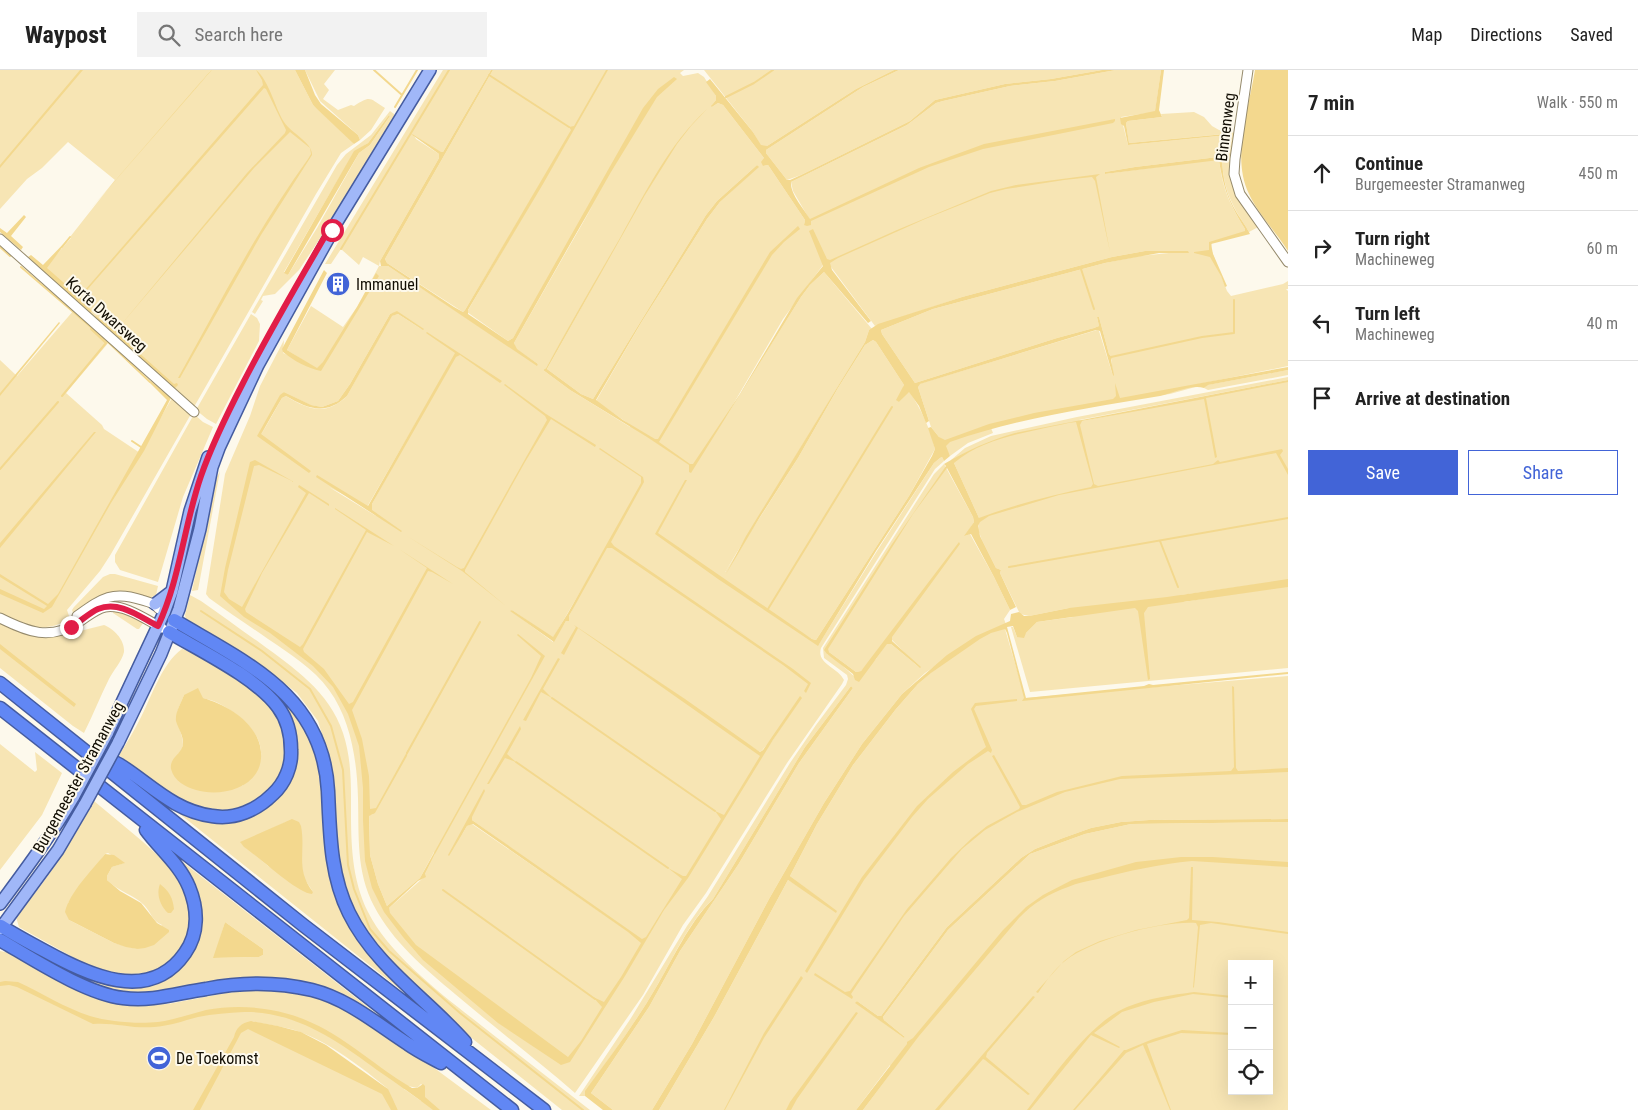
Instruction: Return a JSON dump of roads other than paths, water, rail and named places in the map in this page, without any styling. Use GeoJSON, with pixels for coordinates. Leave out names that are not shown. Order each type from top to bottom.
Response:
{"type":"FeatureCollection","features":[{"type":"Feature","properties":{"kind":"highway"},"geometry":{"type":"LineString","coordinates":[[69,738],[120,765],[172,802],[201,814],[227,817],[236,815],[267,801],[278,790],[285,777],[292,754],[289,729],[279,707],[259,687],[167,623]]}},
{"type":"Feature","properties":{"kind":"highway"},"geometry":{"type":"LineString","coordinates":[[167,623],[261,673],[288,695],[301,711],[312,728],[325,761],[328,782],[330,841],[337,878],[349,913],[362,936],[381,960],[446,1020],[485,1065]]}},
{"type":"Feature","properties":{"kind":"highway"},"geometry":{"type":"LineString","coordinates":[[0,683],[303,925],[544,1110]]}},
{"type":"Feature","properties":{"kind":"highway"},"geometry":{"type":"LineString","coordinates":[[0,708],[512,1110]]}},
{"type":"Feature","properties":{"kind":"highway"},"geometry":{"type":"LineString","coordinates":[[0,927],[72,966],[106,978],[125,981],[146,980],[159,975],[174,965],[188,948],[194,933],[196,917],[192,897],[184,876],[157,846],[137,817]]}},
{"type":"Feature","properties":{"kind":"highway"},"geometry":{"type":"LineString","coordinates":[[0,940],[91,989],[122,998],[148,999],[207,988],[249,984],[293,986],[313,990],[345,1002],[410,1046],[476,1082]]}},
{"type":"Feature","properties":{"kind":"main road","name":"Burgemeester Stramanweg"},"geometry":{"type":"LineString","coordinates":[[0,904],[64,814],[167,623],[188,578],[212,467],[258,365],[332,230],[430,70]]}},
{"type":"Feature","properties":{"kind":"main road","name":"Burgemeester Stramanweg"},"geometry":{"type":"LineString","coordinates":[[0,927],[58,850],[130,721],[167,623],[190,510],[215,440],[270,331],[324,238],[332,230]]}},
{"type":"Feature","properties":{"kind":"main road"},"geometry":{"type":"LineString","coordinates":[[155,604],[172,591]]}},
{"type":"Feature","properties":{"kind":"street","name":"Binnenweg"},"geometry":{"type":"LineString","coordinates":[[1248,70],[1234,174],[1240,194],[1288,262]]}},
{"type":"Feature","properties":{"kind":"street","name":"Korte Dwarsweg"},"geometry":{"type":"LineString","coordinates":[[0,239],[194,412]]}},
{"type":"Feature","properties":{"kind":"street"},"geometry":{"type":"LineString","coordinates":[[38,632],[68,623],[97,601],[111,596],[128,596],[155,604],[167,623]]}},
{"type":"Feature","properties":{"kind":"street"},"geometry":{"type":"LineString","coordinates":[[0,618],[18,627],[41,634],[63,630],[77,624],[97,610],[106,607],[126,609],[167,623]]}},
{"type":"Feature","properties":{"kind":"waterway"},"geometry":{"type":"LineString","coordinates":[[374,70],[402,95]]}},
{"type":"Feature","properties":{"kind":"waterway"},"geometry":{"type":"LineString","coordinates":[[395,107],[417,70]]}},
{"type":"Feature","properties":{"kind":"waterway"},"geometry":{"type":"LineString","coordinates":[[341,249],[449,70]]}},
{"type":"Feature","properties":{"kind":"waterway"},"geometry":{"type":"LineString","coordinates":[[726,97],[754,83],[773,70]]}},
{"type":"Feature","properties":{"kind":"waterway"},"geometry":{"type":"LineString","coordinates":[[489,75],[569,127]]}},
{"type":"Feature","properties":{"kind":"waterway"},"geometry":{"type":"LineString","coordinates":[[62,247],[70,237]]}},
{"type":"Feature","properties":{"kind":"waterway"},"geometry":{"type":"LineString","coordinates":[[0,247],[10,256]]}},
{"type":"Feature","properties":{"kind":"waterway"},"geometry":{"type":"LineString","coordinates":[[21,267],[106,340],[150,382]]}},
{"type":"Feature","properties":{"kind":"waterway"},"geometry":{"type":"LineString","coordinates":[[1081,269],[1094,309]]}},
{"type":"Feature","properties":{"kind":"waterway"},"geometry":{"type":"LineString","coordinates":[[1111,357],[1202,337],[1234,333],[1234,300]]}},
{"type":"Feature","properties":{"kind":"waterway"},"geometry":{"type":"LineString","coordinates":[[62,396],[106,343],[91,329]]}},
{"type":"Feature","properties":{"kind":"waterway"},"geometry":{"type":"LineString","coordinates":[[0,469],[58,402]]}},
{"type":"Feature","properties":{"kind":"waterway"},"geometry":{"type":"LineString","coordinates":[[768,609],[892,407]]}},
{"type":"Feature","properties":{"kind":"waterway"},"geometry":{"type":"LineString","coordinates":[[132,441],[141,447]]}},
{"type":"Feature","properties":{"kind":"waterway"},"geometry":{"type":"LineString","coordinates":[[1009,567],[1288,518]]}},
{"type":"Feature","properties":{"kind":"waterway"},"geometry":{"type":"LineString","coordinates":[[1160,541],[1178,587]]}},
{"type":"Feature","properties":{"kind":"waterway"},"geometry":{"type":"LineString","coordinates":[[201,611],[262,651],[310,689],[331,726],[343,770],[348,865],[354,889],[370,929],[389,951],[460,1013],[583,1110]]}},
{"type":"Feature","properties":{"kind":"waterway"},"geometry":{"type":"LineString","coordinates":[[407,753],[480,622]]}},
{"type":"Feature","properties":{"kind":"waterway"},"geometry":{"type":"LineString","coordinates":[[552,698],[715,811]]}},
{"type":"Feature","properties":{"kind":"waterway"},"geometry":{"type":"LineString","coordinates":[[516,762],[668,868]]}},
{"type":"Feature","properties":{"kind":"waterway"},"geometry":{"type":"LineString","coordinates":[[443,890],[595,999]]}},
{"type":"Feature","properties":{"kind":"place","name":"Immanuel"},"geometry":{"type":"Point","coordinates":[338,284]}},
{"type":"Feature","properties":{"kind":"place","name":"De Toekomst"},"geometry":{"type":"Point","coordinates":[159,1058]}}]}
